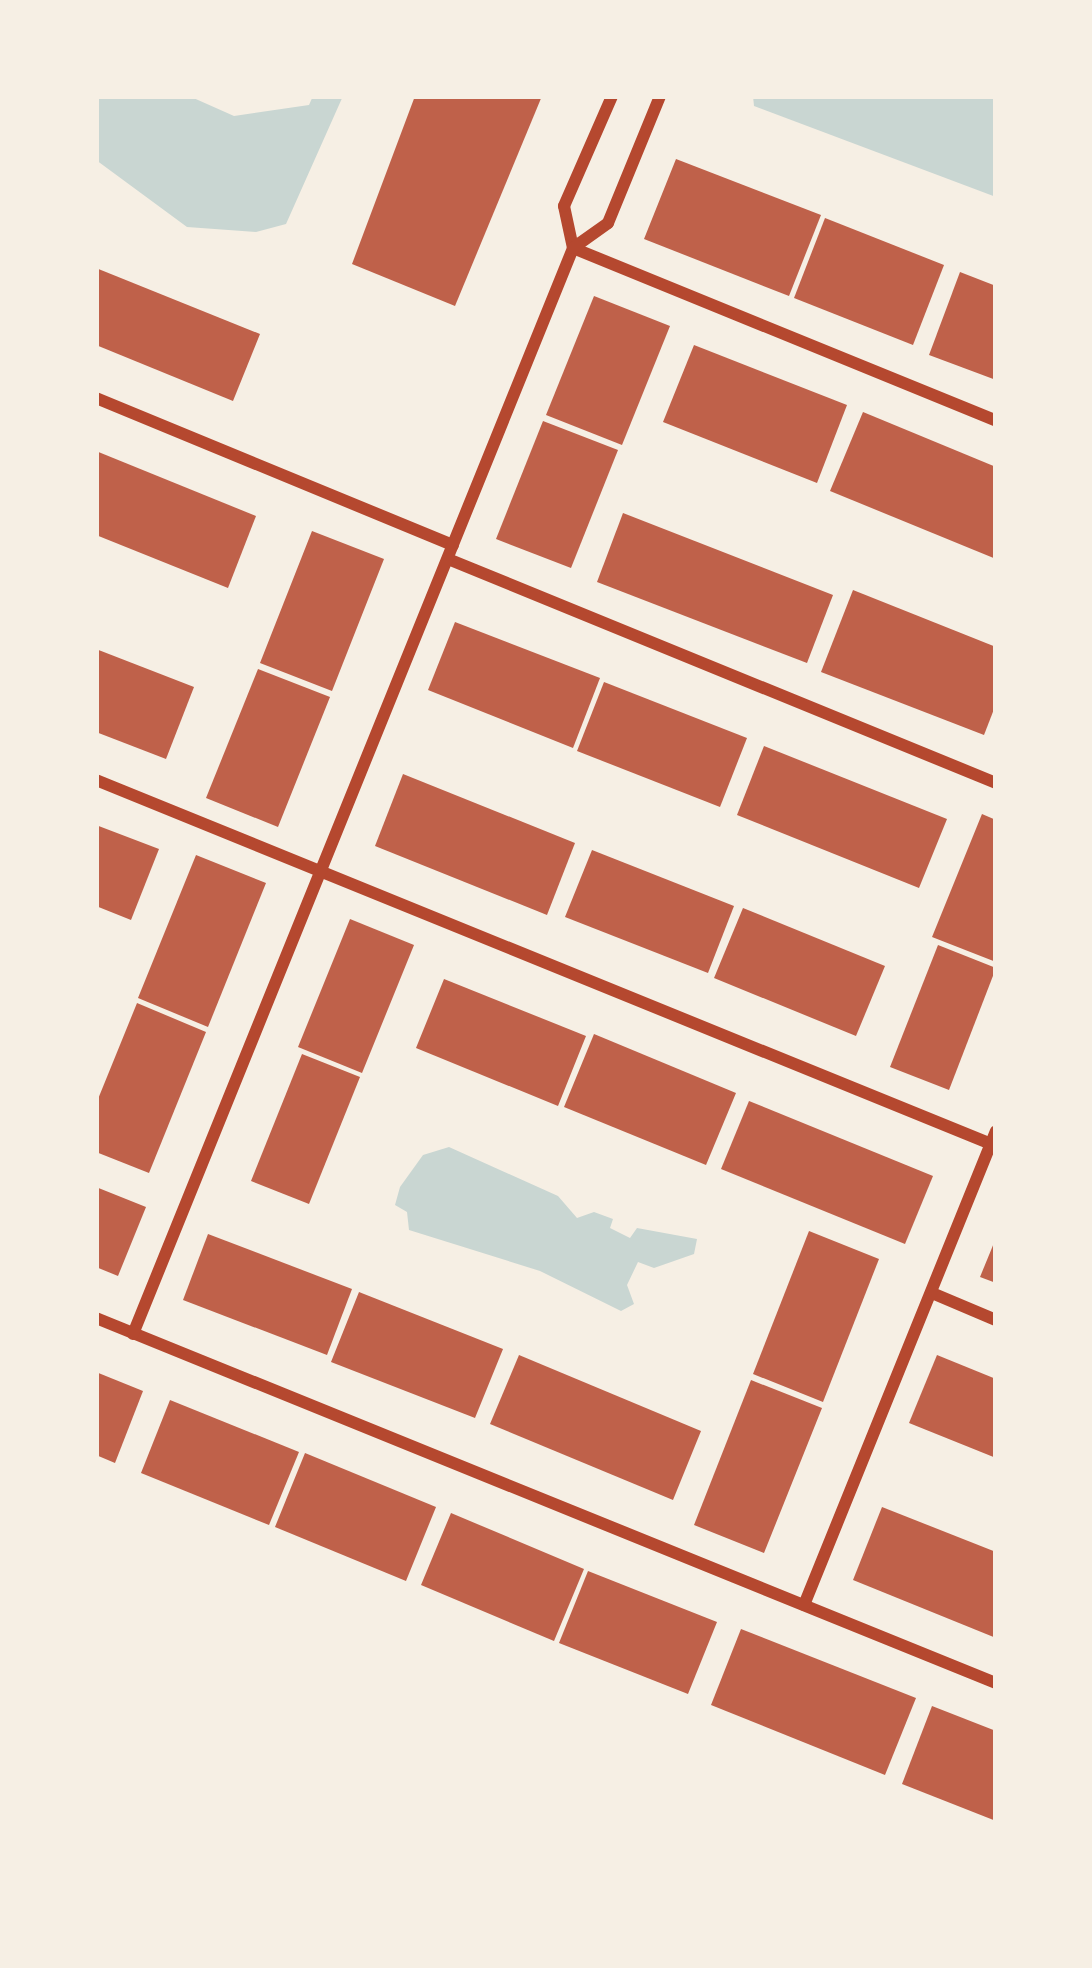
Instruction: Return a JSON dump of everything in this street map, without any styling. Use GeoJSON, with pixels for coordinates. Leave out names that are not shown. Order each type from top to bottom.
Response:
{"type":"FeatureCollection","features":[{"type":"Feature","properties":{"kind":"street"},"geometry":{"type":"LineString","coordinates":[[573,248],[564,206],[612,96]]}},
{"type":"Feature","properties":{"kind":"street"},"geometry":{"type":"LineString","coordinates":[[133,1334],[573,248],[608,223],[660,96]]}},
{"type":"Feature","properties":{"kind":"street"},"geometry":{"type":"LineString","coordinates":[[573,248],[996,421]]}},
{"type":"Feature","properties":{"kind":"street"},"geometry":{"type":"LineString","coordinates":[[96,398],[996,782]]}},
{"type":"Feature","properties":{"kind":"street"},"geometry":{"type":"LineString","coordinates":[[96,780],[993,1137],[804,1605]]}},
{"type":"Feature","properties":{"kind":"street"},"geometry":{"type":"LineString","coordinates":[[932,1293],[996,1320]]}},
{"type":"Feature","properties":{"kind":"street"},"geometry":{"type":"LineString","coordinates":[[96,1318],[996,1683]]}},
{"type":"Feature","properties":{"kind":"shaded area"},"geometry":{"type":"Polygon","coordinates":[[[96,96],[189,96],[234,116],[309,105],[313,96],[343,96],[286,224],[256,232],[187,227],[96,160],[96,96]]]}},
{"type":"Feature","properties":{"kind":"shaded area"},"geometry":{"type":"Polygon","coordinates":[[[753,96],[996,96],[996,197],[754,106],[753,96]]]}},
{"type":"Feature","properties":{"kind":"shaded area"},"geometry":{"type":"Polygon","coordinates":[[[449,1147],[558,1196],[577,1218],[594,1212],[613,1219],[610,1228],[630,1238],[637,1228],[697,1239],[694,1254],[654,1268],[638,1262],[627,1285],[634,1304],[621,1311],[540,1271],[409,1230],[407,1212],[395,1205],[400,1187],[423,1155],[449,1147]]]}},
{"type":"Feature","properties":{"kind":"building"},"geometry":{"type":"Polygon","coordinates":[[[415,96],[542,96],[455,306],[352,264],[415,96]]]}},
{"type":"Feature","properties":{"kind":"building"},"geometry":{"type":"Polygon","coordinates":[[[676,159],[821,215],[789,296],[644,239],[676,159]]]}},
{"type":"Feature","properties":{"kind":"building"},"geometry":{"type":"Polygon","coordinates":[[[825,218],[944,265],[913,345],[794,298],[825,218]]]}},
{"type":"Feature","properties":{"kind":"building"},"geometry":{"type":"Polygon","coordinates":[[[96,268],[260,334],[233,401],[96,345],[96,268]]]}},
{"type":"Feature","properties":{"kind":"building"},"geometry":{"type":"Polygon","coordinates":[[[960,272],[996,286],[996,380],[929,355],[960,272]]]}},
{"type":"Feature","properties":{"kind":"building"},"geometry":{"type":"Polygon","coordinates":[[[594,296],[670,326],[622,445],[546,415],[594,296]]]}},
{"type":"Feature","properties":{"kind":"building"},"geometry":{"type":"Polygon","coordinates":[[[694,345],[847,405],[817,483],[663,422],[694,345]]]}},
{"type":"Feature","properties":{"kind":"building"},"geometry":{"type":"Polygon","coordinates":[[[863,412],[996,467],[996,559],[830,491],[863,412]]]}},
{"type":"Feature","properties":{"kind":"building"},"geometry":{"type":"Polygon","coordinates":[[[543,421],[618,450],[571,568],[496,539],[543,421]]]}},
{"type":"Feature","properties":{"kind":"building"},"geometry":{"type":"Polygon","coordinates":[[[96,451],[256,516],[228,588],[96,535],[96,451]]]}},
{"type":"Feature","properties":{"kind":"building"},"geometry":{"type":"Polygon","coordinates":[[[623,513],[833,595],[807,663],[597,582],[623,513]]]}},
{"type":"Feature","properties":{"kind":"building"},"geometry":{"type":"Polygon","coordinates":[[[312,531],[384,559],[332,691],[260,663],[312,531]]]}},
{"type":"Feature","properties":{"kind":"building"},"geometry":{"type":"Polygon","coordinates":[[[853,590],[996,647],[996,704],[984,735],[821,672],[853,590]]]}},
{"type":"Feature","properties":{"kind":"building"},"geometry":{"type":"Polygon","coordinates":[[[455,622],[600,678],[573,748],[428,690],[455,622]]]}},
{"type":"Feature","properties":{"kind":"building"},"geometry":{"type":"Polygon","coordinates":[[[96,649],[194,687],[166,759],[96,732],[96,649]]]}},
{"type":"Feature","properties":{"kind":"building"},"geometry":{"type":"Polygon","coordinates":[[[258,669],[330,697],[278,827],[206,798],[258,669]]]}},
{"type":"Feature","properties":{"kind":"building"},"geometry":{"type":"Polygon","coordinates":[[[604,682],[747,738],[720,807],[577,751],[604,682]]]}},
{"type":"Feature","properties":{"kind":"building"},"geometry":{"type":"Polygon","coordinates":[[[764,746],[947,819],[919,888],[737,815],[764,746]]]}},
{"type":"Feature","properties":{"kind":"building"},"geometry":{"type":"Polygon","coordinates":[[[403,774],[575,843],[547,915],[375,846],[403,774]]]}},
{"type":"Feature","properties":{"kind":"building"},"geometry":{"type":"Polygon","coordinates":[[[982,814],[996,820],[996,962],[932,937],[982,814]]]}},
{"type":"Feature","properties":{"kind":"building"},"geometry":{"type":"Polygon","coordinates":[[[96,825],[159,849],[131,920],[96,906],[96,825]]]}},
{"type":"Feature","properties":{"kind":"building"},"geometry":{"type":"Polygon","coordinates":[[[592,850],[734,906],[708,973],[565,917],[592,850]]]}},
{"type":"Feature","properties":{"kind":"building"},"geometry":{"type":"Polygon","coordinates":[[[196,855],[266,883],[208,1027],[138,998],[196,855]]]}},
{"type":"Feature","properties":{"kind":"building"},"geometry":{"type":"Polygon","coordinates":[[[743,908],[885,966],[856,1036],[714,978],[743,908]]]}},
{"type":"Feature","properties":{"kind":"building"},"geometry":{"type":"Polygon","coordinates":[[[350,919],[414,945],[362,1073],[298,1047],[350,919]]]}},
{"type":"Feature","properties":{"kind":"building"},"geometry":{"type":"Polygon","coordinates":[[[938,945],[996,968],[949,1090],[890,1067],[938,945]]]}},
{"type":"Feature","properties":{"kind":"building"},"geometry":{"type":"Polygon","coordinates":[[[444,979],[586,1036],[558,1106],[416,1048],[444,979]]]}},
{"type":"Feature","properties":{"kind":"building"},"geometry":{"type":"Polygon","coordinates":[[[137,1003],[206,1032],[149,1173],[96,1152],[96,1104],[137,1003]]]}},
{"type":"Feature","properties":{"kind":"building"},"geometry":{"type":"Polygon","coordinates":[[[594,1034],[736,1093],[706,1165],[564,1107],[594,1034]]]}},
{"type":"Feature","properties":{"kind":"building"},"geometry":{"type":"Polygon","coordinates":[[[302,1054],[360,1077],[309,1204],[251,1181],[302,1054]]]}},
{"type":"Feature","properties":{"kind":"building"},"geometry":{"type":"Polygon","coordinates":[[[749,1101],[933,1176],[905,1244],[721,1169],[749,1101]]]}},
{"type":"Feature","properties":{"kind":"building"},"geometry":{"type":"Polygon","coordinates":[[[96,1187],[146,1207],[118,1276],[96,1267],[96,1187]]]}},
{"type":"Feature","properties":{"kind":"building"},"geometry":{"type":"Polygon","coordinates":[[[809,1231],[879,1259],[823,1402],[753,1374],[809,1231]]]}},
{"type":"Feature","properties":{"kind":"building"},"geometry":{"type":"Polygon","coordinates":[[[208,1234],[352,1289],[327,1355],[183,1300],[208,1234]]]}},
{"type":"Feature","properties":{"kind":"building"},"geometry":{"type":"Polygon","coordinates":[[[996,1238],[996,1283],[980,1277],[996,1238]]]}},
{"type":"Feature","properties":{"kind":"building"},"geometry":{"type":"Polygon","coordinates":[[[359,1292],[503,1349],[475,1418],[331,1362],[359,1292]]]}},
{"type":"Feature","properties":{"kind":"building"},"geometry":{"type":"Polygon","coordinates":[[[519,1355],[701,1431],[673,1500],[490,1424],[519,1355]]]}},
{"type":"Feature","properties":{"kind":"building"},"geometry":{"type":"Polygon","coordinates":[[[937,1355],[996,1379],[996,1458],[909,1423],[937,1355]]]}},
{"type":"Feature","properties":{"kind":"building"},"geometry":{"type":"Polygon","coordinates":[[[96,1372],[143,1391],[115,1463],[96,1455],[96,1372]]]}},
{"type":"Feature","properties":{"kind":"building"},"geometry":{"type":"Polygon","coordinates":[[[751,1380],[822,1408],[764,1553],[694,1525],[751,1380]]]}},
{"type":"Feature","properties":{"kind":"building"},"geometry":{"type":"Polygon","coordinates":[[[170,1400],[299,1452],[269,1525],[141,1473],[170,1400]]]}},
{"type":"Feature","properties":{"kind":"building"},"geometry":{"type":"Polygon","coordinates":[[[305,1453],[436,1507],[406,1581],[275,1527],[305,1453]]]}},
{"type":"Feature","properties":{"kind":"building"},"geometry":{"type":"Polygon","coordinates":[[[882,1507],[996,1552],[996,1638],[853,1580],[882,1507]]]}},
{"type":"Feature","properties":{"kind":"building"},"geometry":{"type":"Polygon","coordinates":[[[451,1513],[584,1569],[554,1641],[421,1585],[451,1513]]]}},
{"type":"Feature","properties":{"kind":"building"},"geometry":{"type":"Polygon","coordinates":[[[588,1571],[717,1622],[688,1694],[559,1643],[588,1571]]]}},
{"type":"Feature","properties":{"kind":"building"},"geometry":{"type":"Polygon","coordinates":[[[741,1629],[916,1698],[885,1775],[711,1705],[741,1629]]]}},
{"type":"Feature","properties":{"kind":"building"},"geometry":{"type":"Polygon","coordinates":[[[932,1706],[996,1731],[996,1821],[902,1784],[932,1706]]]}}]}
